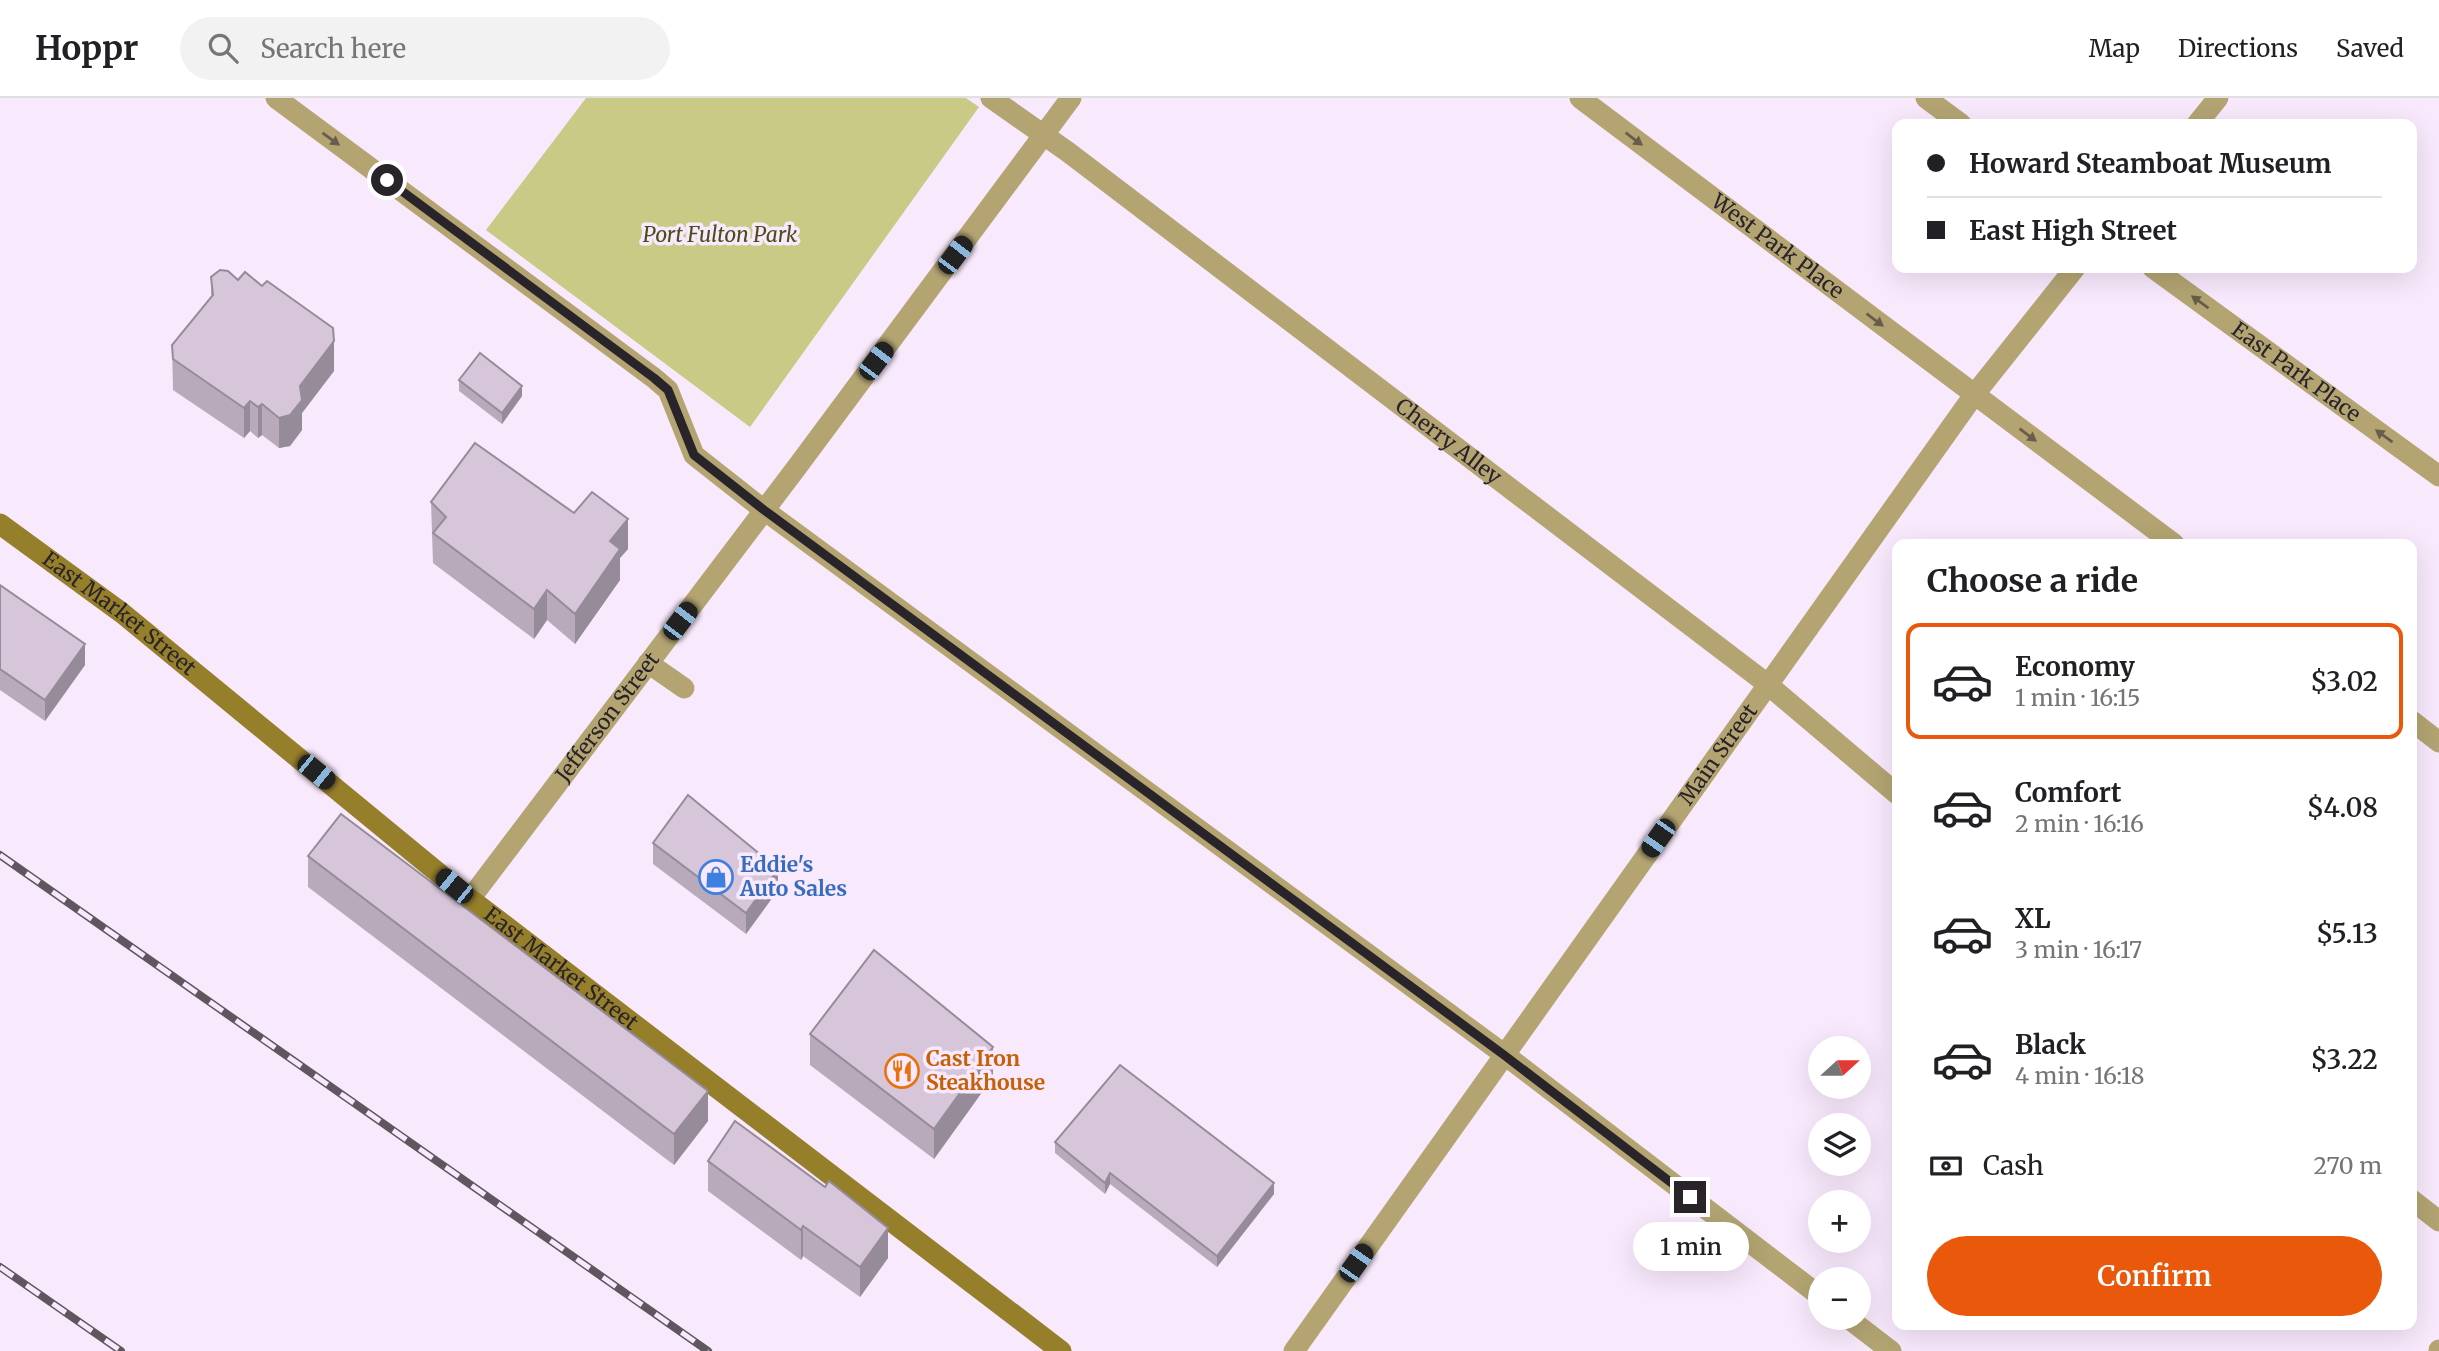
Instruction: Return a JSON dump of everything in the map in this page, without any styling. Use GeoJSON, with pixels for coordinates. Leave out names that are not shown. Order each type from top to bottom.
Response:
{"type":"FeatureCollection","features":[{"type":"Feature","properties":{"kind":"main road","name":"East Market Street"},"geometry":{"type":"LineString","coordinates":[[0,524],[122,613],[470,899],[1061,1351]]}},
{"type":"Feature","properties":{"kind":"street"},"geometry":{"type":"LineString","coordinates":[[276,98],[654,378],[668,390],[694,455],[764,510],[1504,1055],[1808,1287]]}},
{"type":"Feature","properties":{"kind":"street","name":"Cherry Alley"},"geometry":{"type":"LineString","coordinates":[[991,98],[1766,683],[1892,790]]}},
{"type":"Feature","properties":{"kind":"street","name":"Jefferson Street"},"geometry":{"type":"LineString","coordinates":[[470,899],[1070,98]]}},
{"type":"Feature","properties":{"kind":"street","name":"West Park Place"},"geometry":{"type":"LineString","coordinates":[[1580,98],[1974,395]]}},
{"type":"Feature","properties":{"kind":"street"},"geometry":{"type":"LineString","coordinates":[[1926,98],[1954,119]]}},
{"type":"Feature","properties":{"kind":"street"},"geometry":{"type":"LineString","coordinates":[[2201,119],[2218,98]]}},
{"type":"Feature","properties":{"kind":"street","name":"Main Street"},"geometry":{"type":"LineString","coordinates":[[1294,1351],[1766,683],[1974,395],[2071,273]]}},
{"type":"Feature","properties":{"kind":"street","name":"East Park Place"},"geometry":{"type":"LineString","coordinates":[[2160,273],[2439,476]]}},
{"type":"Feature","properties":{"kind":"street"},"geometry":{"type":"LineString","coordinates":[[1974,395],[2167,539]]}},
{"type":"Feature","properties":{"kind":"street"},"geometry":{"type":"LineString","coordinates":[[648,663],[684,688]]}},
{"type":"Feature","properties":{"kind":"street"},"geometry":{"type":"LineString","coordinates":[[2417,725],[2439,742]]}},
{"type":"Feature","properties":{"kind":"street"},"geometry":{"type":"LineString","coordinates":[[2417,1204],[2439,1221]]}},
{"type":"Feature","properties":{"kind":"street"},"geometry":{"type":"LineString","coordinates":[[1864,1330],[1891,1351]]}},
{"type":"Feature","properties":{"kind":"green space","name":"Port Fulton Park"},"geometry":{"type":"Polygon","coordinates":[[[586,98],[966,98],[979,107],[750,427],[486,230],[586,98]]]}},
{"type":"Feature","properties":{"kind":"building"},"geometry":{"type":"Polygon","coordinates":[[[220,270],[228,271],[238,280],[245,272],[262,286],[267,281],[333,328],[334,341],[300,386],[302,400],[290,415],[279,418],[262,404],[258,407],[250,401],[244,408],[173,359],[172,345],[213,295],[211,277],[220,270]]]}},
{"type":"Feature","properties":{"kind":"building"},"geometry":{"type":"Polygon","coordinates":[[[480,353],[522,386],[502,413],[459,380],[480,353]]]}},
{"type":"Feature","properties":{"kind":"building"},"geometry":{"type":"Polygon","coordinates":[[[475,443],[574,513],[592,492],[628,519],[610,541],[620,549],[575,614],[547,590],[534,609],[433,533],[446,517],[431,502],[475,443]]]}},
{"type":"Feature","properties":{"kind":"building"},"geometry":{"type":"Polygon","coordinates":[[[0,585],[85,644],[45,700],[0,669],[0,585]]]}},
{"type":"Feature","properties":{"kind":"building","name":"Eddie's Auto Sales"},"geometry":{"type":"Polygon","coordinates":[[[688,795],[778,869],[746,913],[653,843],[688,795]]]}},
{"type":"Feature","properties":{"kind":"building"},"geometry":{"type":"Polygon","coordinates":[[[341,814],[708,1091],[674,1134],[308,856],[341,814]]]}},
{"type":"Feature","properties":{"kind":"building","name":"Cast Iron Steakhouse"},"geometry":{"type":"Polygon","coordinates":[[[874,950],[993,1047],[934,1129],[810,1034],[874,950]]]}},
{"type":"Feature","properties":{"kind":"building"},"geometry":{"type":"Polygon","coordinates":[[[1120,1065],[1274,1183],[1217,1256],[1110,1173],[1105,1183],[1055,1142],[1120,1065]]]}},
{"type":"Feature","properties":{"kind":"building"},"geometry":{"type":"Polygon","coordinates":[[[735,1121],[825,1187],[829,1181],[888,1228],[860,1267],[803,1226],[801,1230],[708,1161],[735,1121]]]}},
{"type":"Feature","properties":{"kind":"railway"},"geometry":{"type":"LineString","coordinates":[[0,855],[708,1351]]}},
{"type":"Feature","properties":{"kind":"railway"},"geometry":{"type":"LineString","coordinates":[[0,1267],[121,1351]]}},
{"type":"Feature","properties":{"kind":"place","name":"Eddie's Auto Sales"},"geometry":{"type":"Point","coordinates":[716,877]}},
{"type":"Feature","properties":{"kind":"place","name":"Cast Iron Steakhouse"},"geometry":{"type":"Point","coordinates":[902,1071]}},
{"type":"Feature","properties":{"kind":"route"},"geometry":{"type":"LineString","coordinates":[[387,180],[668,390],[694,455],[764,510],[1504,1055],[1690,1197]]}}]}
